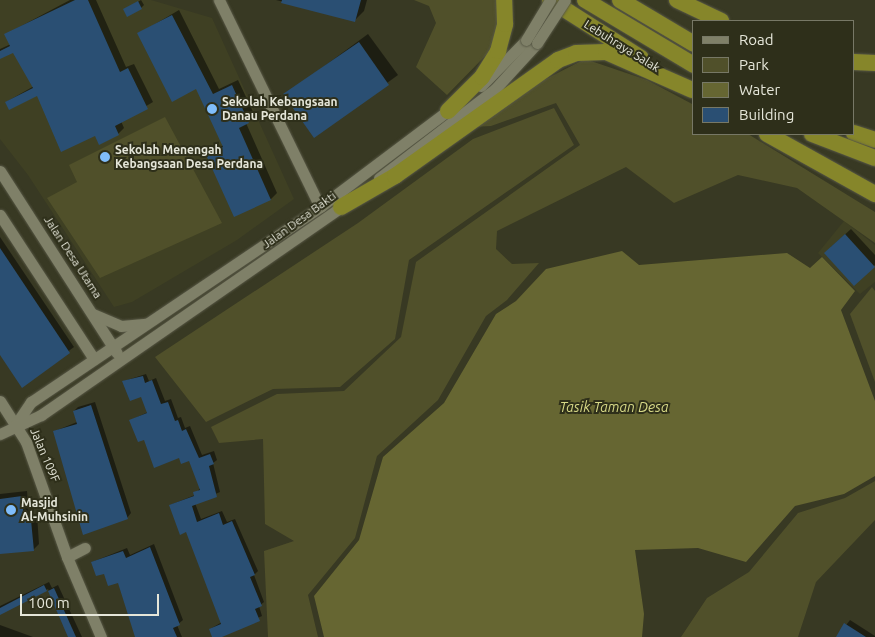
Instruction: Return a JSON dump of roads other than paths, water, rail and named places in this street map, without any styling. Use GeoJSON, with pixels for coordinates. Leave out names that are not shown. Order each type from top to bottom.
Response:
{"type":"FeatureCollection","features":[{"type":"Feature","properties":{"kind":"highway"},"geometry":{"type":"LineString","coordinates":[[448,110],[482,77],[498,51],[505,24],[504,0]]}},
{"type":"Feature","properties":{"kind":"highway","name":"Lebuhraya Salak"},"geometry":{"type":"LineString","coordinates":[[550,0],[692,90]]}},
{"type":"Feature","properties":{"kind":"highway"},"geometry":{"type":"LineString","coordinates":[[586,0],[692,64]]}},
{"type":"Feature","properties":{"kind":"highway"},"geometry":{"type":"LineString","coordinates":[[620,0],[692,43]]}},
{"type":"Feature","properties":{"kind":"highway"},"geometry":{"type":"LineString","coordinates":[[627,0],[692,29]]}},
{"type":"Feature","properties":{"kind":"highway"},"geometry":{"type":"LineString","coordinates":[[627,0],[692,39]]}},
{"type":"Feature","properties":{"kind":"highway"},"geometry":{"type":"LineString","coordinates":[[677,0],[719,20]]}},
{"type":"Feature","properties":{"kind":"highway"},"geometry":{"type":"LineString","coordinates":[[341,207],[395,176],[558,60],[576,53],[606,52],[692,91]]}},
{"type":"Feature","properties":{"kind":"highway"},"geometry":{"type":"LineString","coordinates":[[855,62],[875,63]]}},
{"type":"Feature","properties":{"kind":"highway"},"geometry":{"type":"LineString","coordinates":[[855,133],[875,140]]}},
{"type":"Feature","properties":{"kind":"highway"},"geometry":{"type":"LineString","coordinates":[[769,135],[852,184],[875,194]]}},
{"type":"Feature","properties":{"kind":"highway"},"geometry":{"type":"LineString","coordinates":[[815,135],[875,159]]}},
{"type":"Feature","properties":{"kind":"highway"},"geometry":{"type":"LineString","coordinates":[[838,135],[875,159]]}},
{"type":"Feature","properties":{"kind":"highway"},"geometry":{"type":"LineString","coordinates":[[852,184],[875,202]]}},
{"type":"Feature","properties":{"kind":"street"},"geometry":{"type":"LineString","coordinates":[[219,0],[320,207]]}},
{"type":"Feature","properties":{"kind":"street","name":"Jalan Desa Bakti"},"geometry":{"type":"LineString","coordinates":[[16,424],[32,402],[94,359],[151,324],[320,207],[495,74],[526,40],[550,0]]}},
{"type":"Feature","properties":{"kind":"street","name":"Jalan Desa Bakti"},"geometry":{"type":"LineString","coordinates":[[0,434],[16,424],[41,415],[121,359],[182,320],[341,207],[495,89],[537,43],[565,0]]}},
{"type":"Feature","properties":{"kind":"street","name":"Jalan Desa Utama"},"geometry":{"type":"LineString","coordinates":[[0,171],[121,359]]}},
{"type":"Feature","properties":{"kind":"street"},"geometry":{"type":"LineString","coordinates":[[0,215],[94,359]]}},
{"type":"Feature","properties":{"kind":"street"},"geometry":{"type":"LineString","coordinates":[[93,314],[121,326],[151,324]]}},
{"type":"Feature","properties":{"kind":"street","name":"Jalan 109F"},"geometry":{"type":"LineString","coordinates":[[0,401],[16,424],[38,470],[67,557],[101,637]]}},
{"type":"Feature","properties":{"kind":"street"},"geometry":{"type":"LineString","coordinates":[[67,557],[85,548]]}},
{"type":"Feature","properties":{"kind":"water","name":"Tasik Taman Desa"},"geometry":{"type":"Polygon","coordinates":[[[622,251],[639,265],[787,253],[810,268],[822,257],[855,291],[841,310],[875,401],[875,476],[844,494],[795,506],[746,562],[698,548],[635,550],[644,614],[642,637],[324,637],[314,596],[359,540],[383,457],[444,403],[496,314],[516,301],[546,269],[622,251]]]}},
{"type":"Feature","properties":{"kind":"place","name":"Sekolah Kebangsaan Danau Perdana"},"geometry":{"type":"Point","coordinates":[212,109]}},
{"type":"Feature","properties":{"kind":"place","name":"Sekolah Menengah Kebangsaan Desa Perdana"},"geometry":{"type":"Point","coordinates":[105,157]}},
{"type":"Feature","properties":{"kind":"place","name":"Masjid Al-Muhsinin"},"geometry":{"type":"Point","coordinates":[11,510]}}]}
